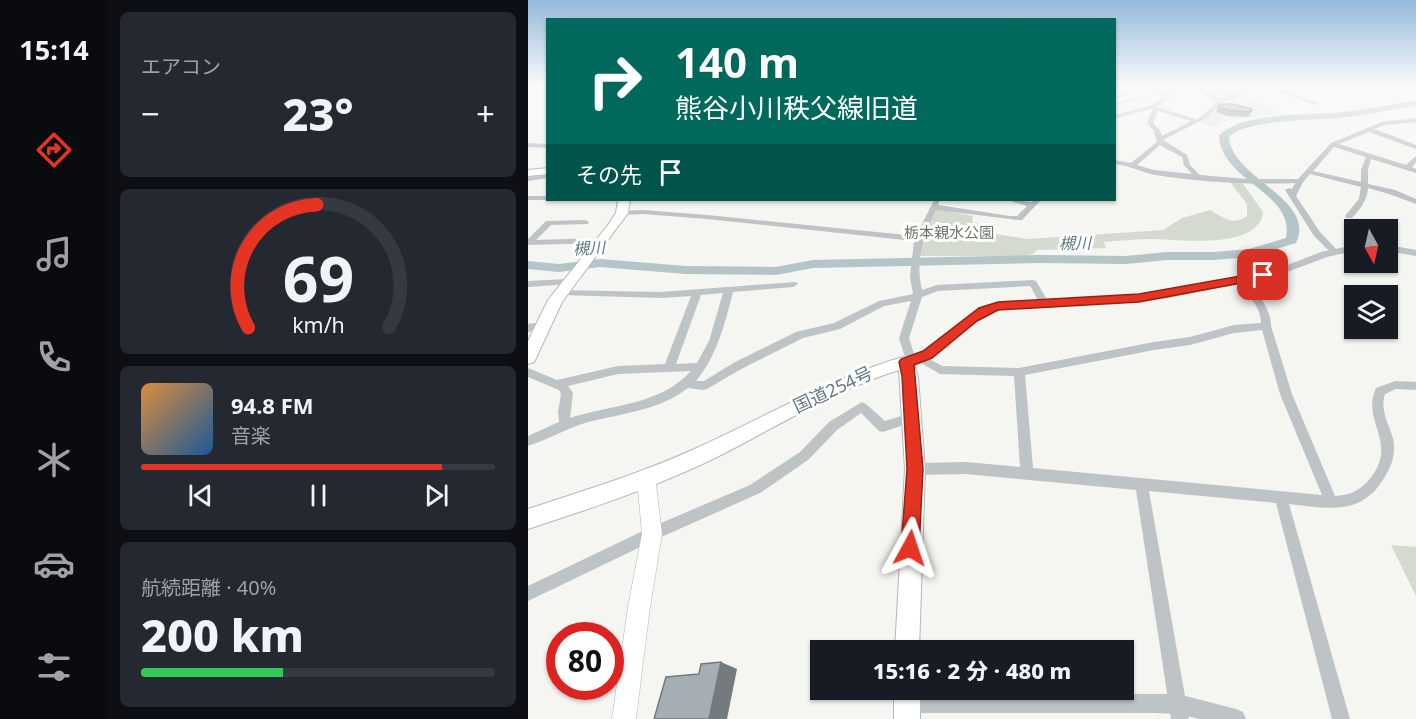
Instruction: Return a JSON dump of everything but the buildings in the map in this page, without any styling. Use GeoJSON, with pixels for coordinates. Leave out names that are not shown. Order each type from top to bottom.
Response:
{"type":"FeatureCollection","features":[{"type":"Feature","properties":{"kind":"main road"},"geometry":{"type":"LineString","coordinates":[[528,172],[546,171]]}},
{"type":"Feature","properties":{"kind":"main road"},"geometry":{"type":"LineString","coordinates":[[528,358],[535,327],[622,213],[624,201]]}},
{"type":"Feature","properties":{"kind":"main road"},"geometry":{"type":"LineString","coordinates":[[907,640],[915,469],[909,376],[912,360]]}},
{"type":"Feature","properties":{"kind":"main road","name":"国道254号"},"geometry":{"type":"LineString","coordinates":[[528,519],[704,454],[842,382],[870,371],[912,360]]}},
{"type":"Feature","properties":{"kind":"main road"},"geometry":{"type":"LineString","coordinates":[[624,719],[652,534],[645,477]]}},
{"type":"Feature","properties":{"kind":"street"},"geometry":{"type":"LineString","coordinates":[[1152,119],[1150,123],[1156,128],[1160,140],[1185,156],[1187,165],[1197,176]]}},
{"type":"Feature","properties":{"kind":"street"},"geometry":{"type":"LineString","coordinates":[[1188,119],[1196,121]]}},
{"type":"Feature","properties":{"kind":"street"},"geometry":{"type":"LineString","coordinates":[[1135,163],[1160,140],[1200,119]]}},
{"type":"Feature","properties":{"kind":"street"},"geometry":{"type":"LineString","coordinates":[[1293,195],[1300,182],[1333,144],[1392,121],[1416,120]]}},
{"type":"Feature","properties":{"kind":"street"},"geometry":{"type":"LineString","coordinates":[[1392,121],[1416,128]]}},
{"type":"Feature","properties":{"kind":"street"},"geometry":{"type":"LineString","coordinates":[[1368,129],[1416,147]]}},
{"type":"Feature","properties":{"kind":"street"},"geometry":{"type":"LineString","coordinates":[[1333,144],[1416,171]]}},
{"type":"Feature","properties":{"kind":"street"},"geometry":{"type":"LineString","coordinates":[[528,145],[546,146]]}},
{"type":"Feature","properties":{"kind":"street"},"geometry":{"type":"LineString","coordinates":[[1348,216],[1360,206],[1366,187],[1365,162],[1370,155]]}},
{"type":"Feature","properties":{"kind":"street"},"geometry":{"type":"LineString","coordinates":[[1408,167],[1416,158]]}},
{"type":"Feature","properties":{"kind":"street"},"geometry":{"type":"LineString","coordinates":[[1118,162],[1135,163],[1158,173],[1238,180],[1300,182]]}},
{"type":"Feature","properties":{"kind":"street"},"geometry":{"type":"LineString","coordinates":[[1309,172],[1392,192],[1416,202]]}},
{"type":"Feature","properties":{"kind":"street"},"geometry":{"type":"LineString","coordinates":[[528,179],[546,176]]}},
{"type":"Feature","properties":{"kind":"street"},"geometry":{"type":"LineString","coordinates":[[1281,181],[1293,195],[1317,234],[1334,251]]}},
{"type":"Feature","properties":{"kind":"street"},"geometry":{"type":"LineString","coordinates":[[528,198],[546,198]]}},
{"type":"Feature","properties":{"kind":"street"},"geometry":{"type":"LineString","coordinates":[[912,360],[904,338],[916,303],[914,277],[916,250],[918,239],[936,203],[974,214],[1019,218],[1034,202]]}},
{"type":"Feature","properties":{"kind":"street"},"geometry":{"type":"LineString","coordinates":[[622,213],[707,216],[918,239]]}},
{"type":"Feature","properties":{"kind":"street"},"geometry":{"type":"LineString","coordinates":[[562,242],[582,222],[549,223],[529,243],[601,241]]}},
{"type":"Feature","properties":{"kind":"street"},"geometry":{"type":"LineString","coordinates":[[912,360],[935,350],[983,311],[1007,305],[1139,298],[1241,280],[1296,267],[1334,251],[1344,250]]}},
{"type":"Feature","properties":{"kind":"street"},"geometry":{"type":"LineString","coordinates":[[1398,250],[1416,253]]}},
{"type":"Feature","properties":{"kind":"street"},"geometry":{"type":"LineString","coordinates":[[1241,280],[1266,315],[1266,326],[1286,394],[1331,502]]}},
{"type":"Feature","properties":{"kind":"street"},"geometry":{"type":"LineString","coordinates":[[688,384],[703,386],[739,365],[800,335],[837,326],[882,303],[916,296],[937,288],[1033,283],[1044,303]]}},
{"type":"Feature","properties":{"kind":"street"},"geometry":{"type":"LineString","coordinates":[[528,284],[566,284],[661,295],[793,284]]}},
{"type":"Feature","properties":{"kind":"street"},"geometry":{"type":"LineString","coordinates":[[528,441],[565,425],[656,402],[688,384],[701,367],[716,339],[729,289]]}},
{"type":"Feature","properties":{"kind":"street"},"geometry":{"type":"LineString","coordinates":[[669,369],[697,292]]}},
{"type":"Feature","properties":{"kind":"street"},"geometry":{"type":"LineString","coordinates":[[912,360],[940,370],[1018,372],[1190,341],[1234,329],[1266,326]]}},
{"type":"Feature","properties":{"kind":"street"},"geometry":{"type":"LineString","coordinates":[[556,384],[618,370],[701,367]]}},
{"type":"Feature","properties":{"kind":"street"},"geometry":{"type":"LineString","coordinates":[[528,372],[563,387],[567,393],[564,412],[565,425]]}},
{"type":"Feature","properties":{"kind":"street"},"geometry":{"type":"LineString","coordinates":[[1018,372],[1027,474]]}},
{"type":"Feature","properties":{"kind":"street"},"geometry":{"type":"LineString","coordinates":[[915,469],[957,467],[1345,502],[1358,498],[1373,484],[1383,469],[1389,450],[1376,402],[1380,391],[1395,385],[1416,386]]}},
{"type":"Feature","properties":{"kind":"street"},"geometry":{"type":"LineString","coordinates":[[528,594],[652,534],[755,489],[804,456],[833,426],[862,407],[883,427],[911,418]]}},
{"type":"Feature","properties":{"kind":"street"},"geometry":{"type":"LineString","coordinates":[[1141,484],[1179,712]]}},
{"type":"Feature","properties":{"kind":"street"},"geometry":{"type":"LineString","coordinates":[[1281,498],[1341,719]]}},
{"type":"Feature","properties":{"kind":"street"},"geometry":{"type":"LineString","coordinates":[[907,704],[1179,712],[1236,719]]}},
{"type":"Feature","properties":{"kind":"shaded area"},"geometry":{"type":"Polygon","coordinates":[[[1203,119],[1238,119],[1227,120],[1214,127],[1199,121],[1203,119]]]}},
{"type":"Feature","properties":{"kind":"green space","name":"栃本親水公園"},"geometry":{"type":"Polygon","coordinates":[[[1241,181],[1263,212],[1258,224],[1247,233],[1233,238],[1197,241],[1144,239],[1104,242],[1106,248],[1037,250],[1033,254],[1024,256],[918,256],[920,242],[936,209],[973,216],[972,222],[995,228],[995,234],[1028,239],[1163,230],[1182,218],[1210,210],[1233,221],[1247,216],[1247,204],[1230,182],[1241,181]]]}},
{"type":"Feature","properties":{"kind":"green space"},"geometry":{"type":"Polygon","coordinates":[[[1391,545],[1416,547],[1416,596],[1391,545]]]}},
{"type":"Feature","properties":{"kind":"waterway","name":"槻川"},"geometry":{"type":"LineString","coordinates":[[528,265],[559,268],[600,263],[686,270],[776,271],[813,264],[1040,259],[1126,260],[1250,253],[1292,240],[1294,226],[1288,212],[1277,199],[1233,161],[1225,149],[1224,136],[1230,130],[1242,126],[1298,119]]}},
{"type":"Feature","properties":{"kind":"route"},"geometry":{"type":"LineString","coordinates":[[910,548],[915,469],[909,376],[906,362],[935,350],[983,311],[998,306],[1139,298],[1263,275]]}}]}
